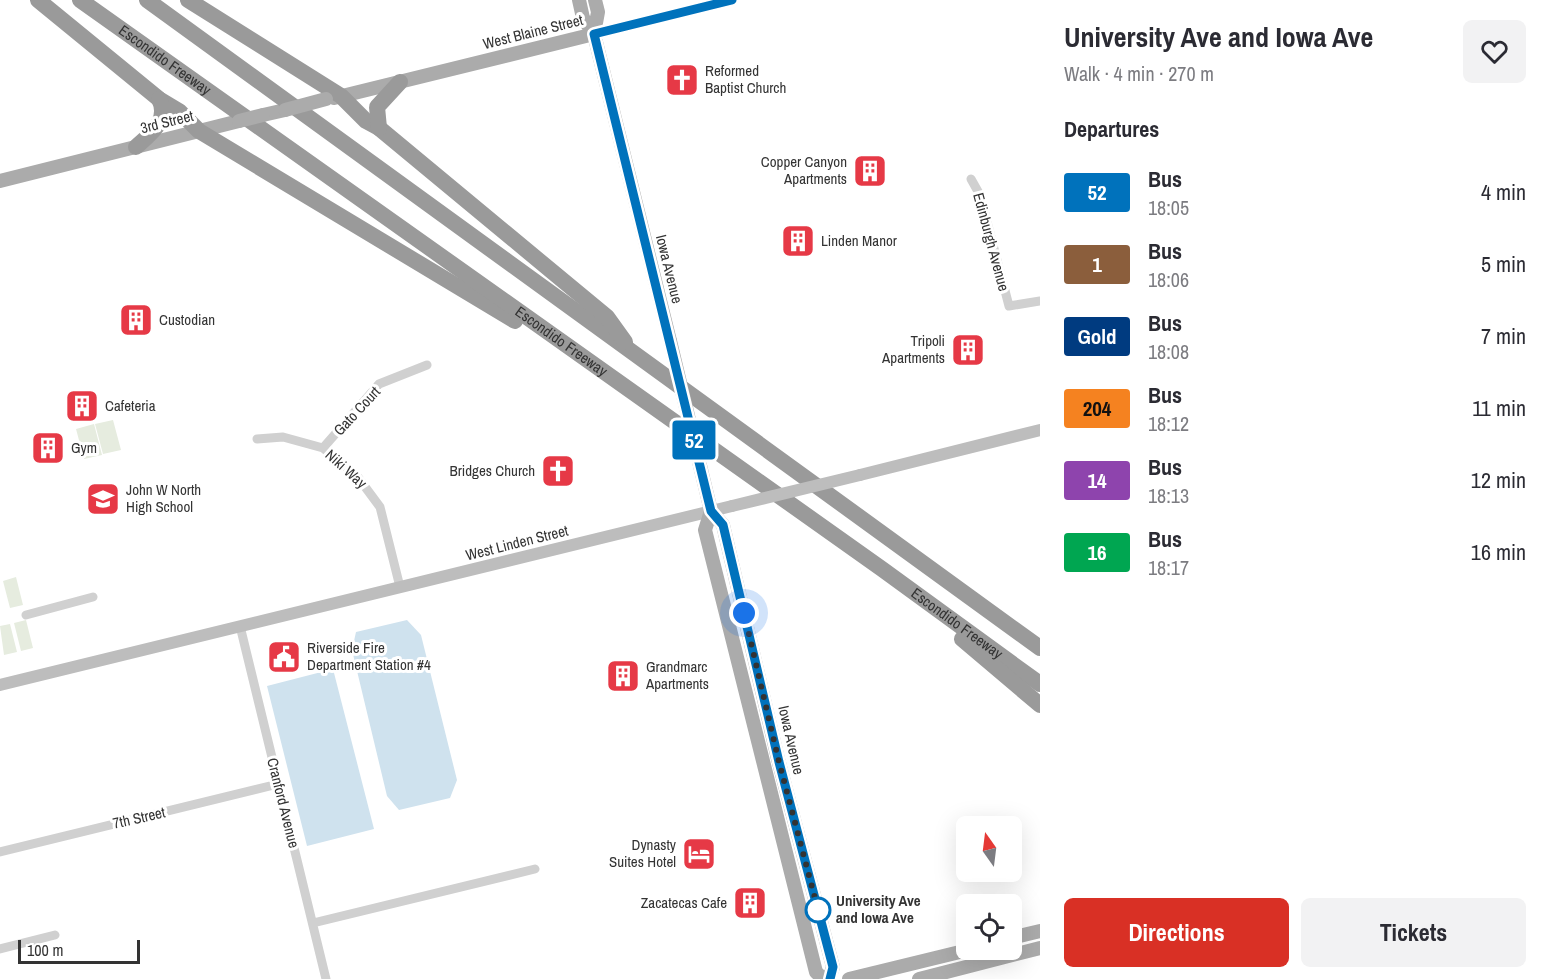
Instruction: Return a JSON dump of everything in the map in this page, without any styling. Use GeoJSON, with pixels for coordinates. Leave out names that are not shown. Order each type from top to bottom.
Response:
{"type":"FeatureCollection","features":[{"type":"Feature","properties":{"kind":"highway"},"geometry":{"type":"LineString","coordinates":[[38,0],[159,99],[205,130],[421,266],[611,377]]}},
{"type":"Feature","properties":{"kind":"highway","name":"Escondido Freeway"},"geometry":{"type":"LineString","coordinates":[[80,0],[882,569],[1040,684]]}},
{"type":"Feature","properties":{"kind":"highway","name":"Escondido Freeway"},"geometry":{"type":"LineString","coordinates":[[147,0],[1040,647]]}},
{"type":"Feature","properties":{"kind":"highway"},"geometry":{"type":"LineString","coordinates":[[189,0],[379,128],[607,317],[633,353]]}},
{"type":"Feature","properties":{"kind":"highway"},"geometry":{"type":"LineString","coordinates":[[379,128],[377,107],[400,82]]}},
{"type":"Feature","properties":{"kind":"highway"},"geometry":{"type":"LineString","coordinates":[[136,147],[161,120],[163,107],[159,99]]}},
{"type":"Feature","properties":{"kind":"highway"},"geometry":{"type":"LineString","coordinates":[[882,569],[1040,705]]}},
{"type":"Feature","properties":{"kind":"main road","name":"Iowa Avenue"},"geometry":{"type":"LineString","coordinates":[[579,0],[583,18],[594,34],[711,511],[723,525],[779,762],[833,967],[830,979]]}},
{"type":"Feature","properties":{"kind":"main road","name":"Iowa Avenue"},"geometry":{"type":"LineString","coordinates":[[594,34],[598,12],[595,0]]}},
{"type":"Feature","properties":{"kind":"main road","name":"West Blaine Street"},"geometry":{"type":"LineString","coordinates":[[334,98],[732,0]]}},
{"type":"Feature","properties":{"kind":"main road","name":"3rd Street"},"geometry":{"type":"LineString","coordinates":[[0,181],[334,98]]}},
{"type":"Feature","properties":{"kind":"main road","name":"West Linden Street"},"geometry":{"type":"LineString","coordinates":[[0,685],[1040,430]]}},
{"type":"Feature","properties":{"kind":"main road","name":"Iowa Avenue"},"geometry":{"type":"LineString","coordinates":[[711,511],[705,530],[816,972],[823,979]]}},
{"type":"Feature","properties":{"kind":"main road"},"geometry":{"type":"LineString","coordinates":[[1022,935],[1040,931]]}},
{"type":"Feature","properties":{"kind":"main road"},"geometry":{"type":"LineString","coordinates":[[919,979],[1040,948]]}},
{"type":"Feature","properties":{"kind":"main road"},"geometry":{"type":"LineString","coordinates":[[849,979],[956,953]]}},
{"type":"Feature","properties":{"kind":"street","name":"Edinburgh Avenue"},"geometry":{"type":"LineString","coordinates":[[971,179],[980,195],[1009,306],[1040,301]]}},
{"type":"Feature","properties":{"kind":"street","name":"Gato Court"},"geometry":{"type":"LineString","coordinates":[[323,448],[379,384],[427,365]]}},
{"type":"Feature","properties":{"kind":"street","name":"Niki Way"},"geometry":{"type":"LineString","coordinates":[[257,439],[283,437],[323,448],[357,476],[376,499],[400,587]]}},
{"type":"Feature","properties":{"kind":"street"},"geometry":{"type":"LineString","coordinates":[[26,615],[93,597]]}},
{"type":"Feature","properties":{"kind":"street","name":"Cranford Avenue"},"geometry":{"type":"LineString","coordinates":[[240,626],[326,979]]}},
{"type":"Feature","properties":{"kind":"street","name":"7th Street"},"geometry":{"type":"LineString","coordinates":[[0,852],[278,784]]}},
{"type":"Feature","properties":{"kind":"street"},"geometry":{"type":"LineString","coordinates":[[313,923],[535,869]]}},
{"type":"Feature","properties":{"kind":"street"},"geometry":{"type":"LineString","coordinates":[[0,950],[55,935]]}},
{"type":"Feature","properties":{"kind":"shaded area"},"geometry":{"type":"Polygon","coordinates":[[[113,420],[121,450],[103,454],[95,424],[113,420]]]}},
{"type":"Feature","properties":{"kind":"shaded area"},"geometry":{"type":"Polygon","coordinates":[[[94,424],[102,455],[84,459],[76,429],[94,424]]]}},
{"type":"Feature","properties":{"kind":"shaded area"},"geometry":{"type":"Polygon","coordinates":[[[16,577],[23,605],[10,608],[3,581],[16,577]]]}},
{"type":"Feature","properties":{"kind":"shaded area"},"geometry":{"type":"Polygon","coordinates":[[[26,620],[33,648],[21,651],[14,623],[26,620]]]}},
{"type":"Feature","properties":{"kind":"shaded area"},"geometry":{"type":"Polygon","coordinates":[[[10,624],[17,652],[4,655],[0,626],[10,624]]]}},
{"type":"Feature","properties":{"kind":"water"},"geometry":{"type":"Polygon","coordinates":[[[407,620],[421,635],[457,780],[450,798],[399,810],[387,796],[352,650],[356,632],[407,620]]]}},
{"type":"Feature","properties":{"kind":"water"},"geometry":{"type":"Polygon","coordinates":[[[333,669],[374,829],[307,846],[267,686],[333,669]]]}},
{"type":"Feature","properties":{"kind":"bus line","name":"52"},"geometry":{"type":"LineString","coordinates":[[732,0],[594,34],[711,511],[723,525],[779,762],[833,967],[830,979]]}},
{"type":"Feature","properties":{"kind":"place","name":"Reformed Baptist Church"},"geometry":{"type":"Point","coordinates":[682,80]}},
{"type":"Feature","properties":{"kind":"place","name":"Copper Canyon Apartments"},"geometry":{"type":"Point","coordinates":[870,171]}},
{"type":"Feature","properties":{"kind":"place","name":"Linden Manor"},"geometry":{"type":"Point","coordinates":[798,241]}},
{"type":"Feature","properties":{"kind":"place","name":"Custodian"},"geometry":{"type":"Point","coordinates":[136,320]}},
{"type":"Feature","properties":{"kind":"place","name":"Tripoli Apartments"},"geometry":{"type":"Point","coordinates":[968,350]}},
{"type":"Feature","properties":{"kind":"place","name":"Cafeteria"},"geometry":{"type":"Point","coordinates":[82,406]}},
{"type":"Feature","properties":{"kind":"place","name":"Gym"},"geometry":{"type":"Point","coordinates":[48,448]}},
{"type":"Feature","properties":{"kind":"place","name":"Bridges Church"},"geometry":{"type":"Point","coordinates":[558,471]}},
{"type":"Feature","properties":{"kind":"place","name":"John W North High School"},"geometry":{"type":"Point","coordinates":[103,499]}},
{"type":"Feature","properties":{"kind":"place","name":"Riverside Fire Department Station #4"},"geometry":{"type":"Point","coordinates":[284,657]}},
{"type":"Feature","properties":{"kind":"place","name":"Grandmarc Apartments"},"geometry":{"type":"Point","coordinates":[623,676]}},
{"type":"Feature","properties":{"kind":"place","name":"Dynasty Suites Hotel"},"geometry":{"type":"Point","coordinates":[699,854]}},
{"type":"Feature","properties":{"kind":"place","name":"Zacatecas Cafe"},"geometry":{"type":"Point","coordinates":[750,903]}},
{"type":"Feature","properties":{"kind":"place","name":"University Ave and Iowa Ave"},"geometry":{"type":"Point","coordinates":[818,910]}},
{"type":"Feature","properties":{"kind":"route"},"geometry":{"type":"LineString","coordinates":[[744,613],[779,762],[821,921],[818,910]]}}]}
